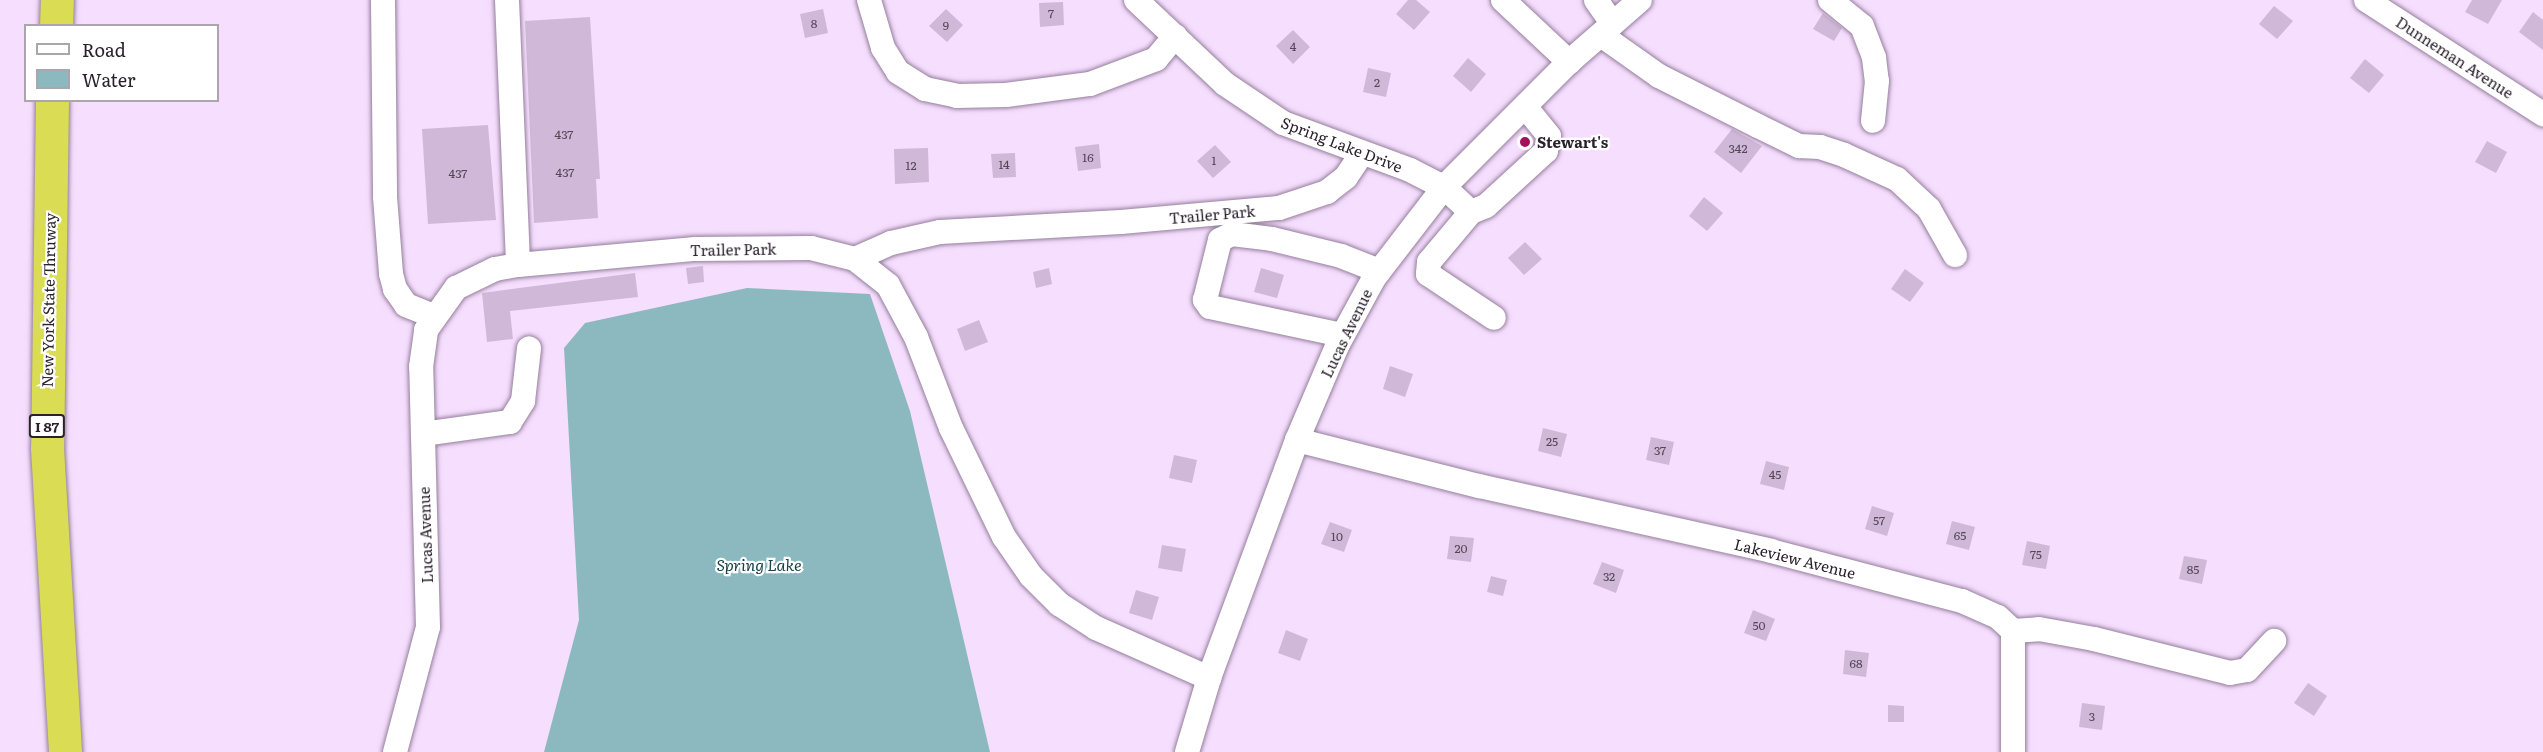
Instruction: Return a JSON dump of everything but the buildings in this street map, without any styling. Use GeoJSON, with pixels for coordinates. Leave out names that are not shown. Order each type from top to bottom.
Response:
{"type":"FeatureCollection","features":[{"type":"Feature","properties":{"kind":"highway"},"geometry":{"type":"LineString","coordinates":[[56,24],[57,0]]}},
{"type":"Feature","properties":{"kind":"highway","name":"New York State Thruway"},"geometry":{"type":"LineString","coordinates":[[52,102],[47,448],[65,752]]}},
{"type":"Feature","properties":{"kind":"street"},"geometry":{"type":"LineString","coordinates":[[383,0],[385,197],[391,274],[395,289],[406,304],[433,316]]}},
{"type":"Feature","properties":{"kind":"street"},"geometry":{"type":"LineString","coordinates":[[507,0],[518,265]]}},
{"type":"Feature","properties":{"kind":"street"},"geometry":{"type":"LineString","coordinates":[[869,0],[883,48],[898,72],[925,89],[957,96],[1006,95],[1090,84],[1156,59],[1175,36]]}},
{"type":"Feature","properties":{"kind":"street","name":"Spring Lake Drive"},"geometry":{"type":"LineString","coordinates":[[1136,0],[1225,84],[1283,123],[1444,187]]}},
{"type":"Feature","properties":{"kind":"street"},"geometry":{"type":"LineString","coordinates":[[1503,0],[1569,62]]}},
{"type":"Feature","properties":{"kind":"street"},"geometry":{"type":"LineString","coordinates":[[1596,0],[1607,29],[1659,76],[1799,146],[1820,147],[1844,155],[1897,179],[1929,209],[1955,255]]}},
{"type":"Feature","properties":{"kind":"street","name":"Lucas Avenue"},"geometry":{"type":"LineString","coordinates":[[1187,752],[1209,678],[1297,440],[1342,335],[1379,271],[1444,187],[1569,62],[1640,0]]}},
{"type":"Feature","properties":{"kind":"street"},"geometry":{"type":"LineString","coordinates":[[1830,0],[1862,26],[1874,58],[1877,81],[1873,121]]}},
{"type":"Feature","properties":{"kind":"street","name":"Dunneman Avenue"},"geometry":{"type":"LineString","coordinates":[[2366,0],[2543,114]]}},
{"type":"Feature","properties":{"kind":"street"},"geometry":{"type":"LineString","coordinates":[[1494,318],[1428,274],[1429,262],[1471,212],[1486,206],[1546,151],[1549,136],[1525,106]]}},
{"type":"Feature","properties":{"kind":"street","name":"Trailer Park"},"geometry":{"type":"LineString","coordinates":[[433,316],[463,284],[495,269],[518,265],[695,249],[811,248],[855,259],[891,243],[940,232],[1121,222],[1279,208],[1327,192],[1346,177],[1362,153]]}},
{"type":"Feature","properties":{"kind":"street"},"geometry":{"type":"LineString","coordinates":[[1444,187],[1471,212]]}},
{"type":"Feature","properties":{"kind":"street"},"geometry":{"type":"LineString","coordinates":[[1342,335],[1210,307],[1205,300],[1221,240],[1232,234],[1272,239],[1341,256],[1379,271]]}},
{"type":"Feature","properties":{"kind":"street"},"geometry":{"type":"LineString","coordinates":[[855,259],[888,285],[916,337],[951,428],[1004,537],[1031,576],[1059,604],[1096,628],[1209,678]]}},
{"type":"Feature","properties":{"kind":"street","name":"Lucas Avenue"},"geometry":{"type":"LineString","coordinates":[[395,752],[428,627],[421,367],[426,330],[433,316]]}},
{"type":"Feature","properties":{"kind":"street"},"geometry":{"type":"LineString","coordinates":[[423,434],[510,422],[523,401],[529,348]]}},
{"type":"Feature","properties":{"kind":"street","name":"Lakeview Avenue"},"geometry":{"type":"LineString","coordinates":[[1297,440],[1479,486],[1770,551],[1962,601],[1998,617],[2013,631]]}},
{"type":"Feature","properties":{"kind":"street"},"geometry":{"type":"LineString","coordinates":[[2013,752],[2013,631],[2039,629],[2094,639],[2230,673],[2247,670],[2274,641]]}},
{"type":"Feature","properties":{"kind":"water","name":"Spring Lake"},"geometry":{"type":"Polygon","coordinates":[[[747,288],[870,294],[910,411],[990,752],[544,752],[579,620],[564,348],[585,323],[747,288]]]}},
{"type":"Feature","properties":{"kind":"place","name":"Stewart's"},"geometry":{"type":"Point","coordinates":[1525,142]}}]}
